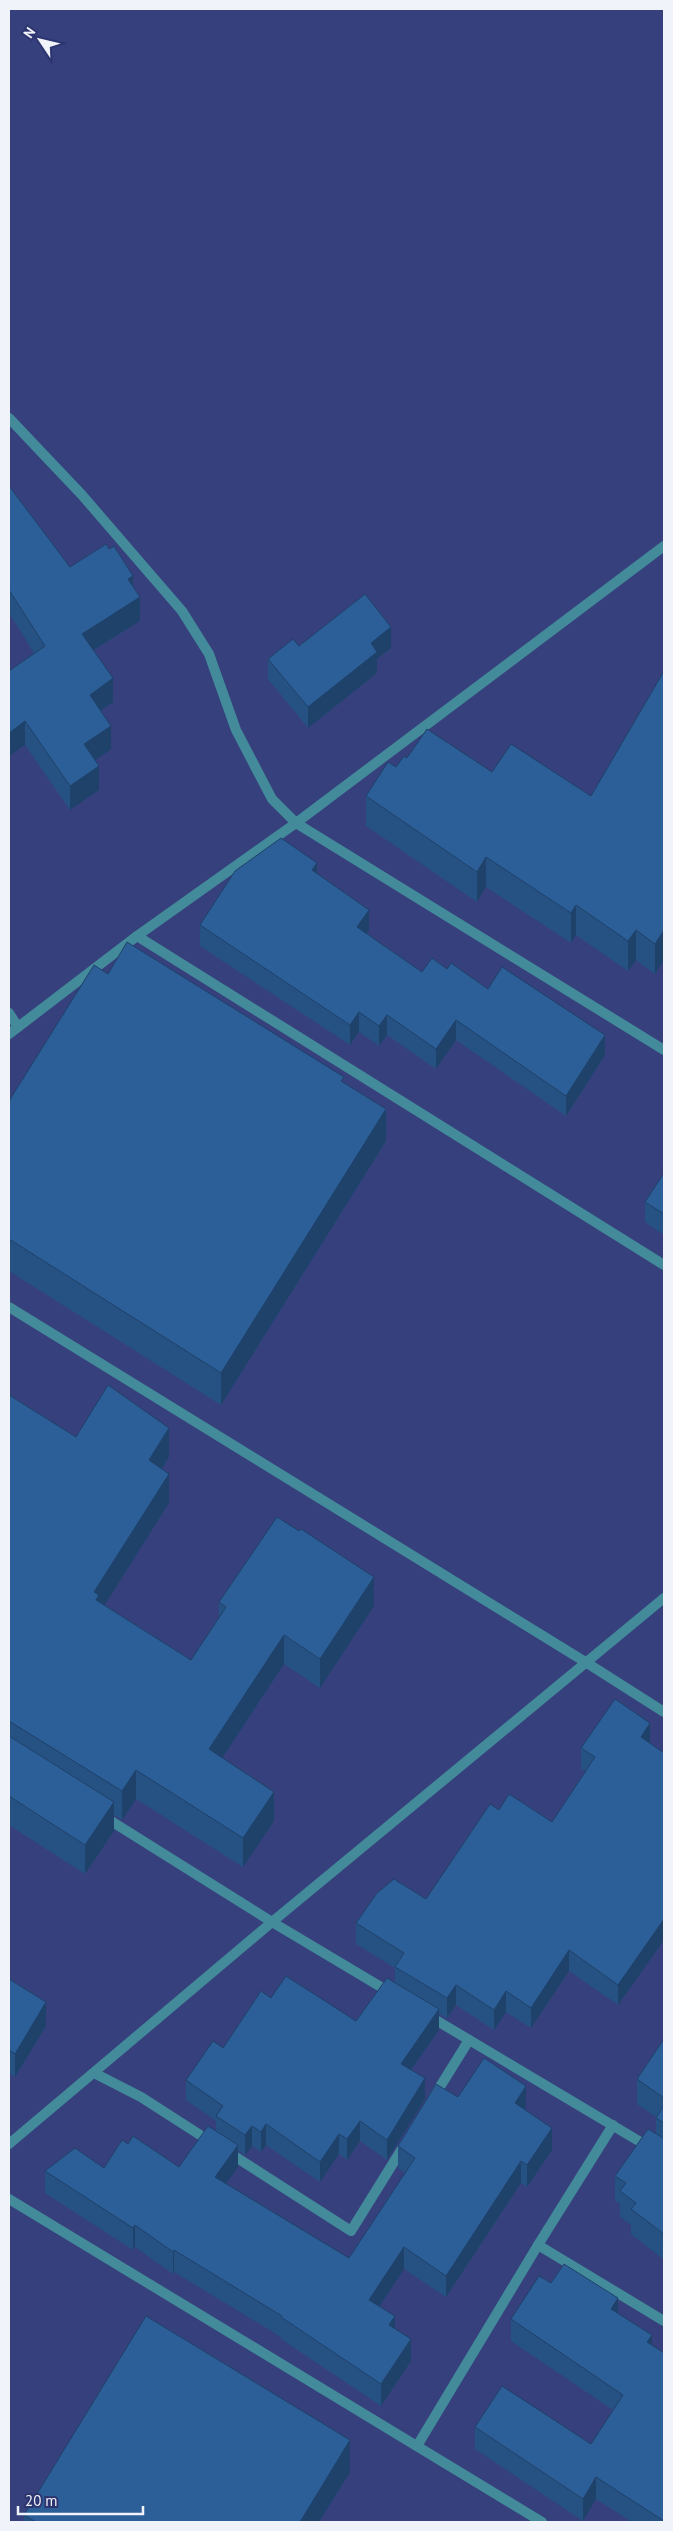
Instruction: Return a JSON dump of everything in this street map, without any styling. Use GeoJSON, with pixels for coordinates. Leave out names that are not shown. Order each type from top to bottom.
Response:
{"type":"FeatureCollection","features":[{"type":"Feature","properties":{"kind":"street"},"geometry":{"type":"LineString","coordinates":[[9,418],[82,495],[182,611],[209,654],[236,730],[272,799],[296,823],[664,1050]]}},
{"type":"Feature","properties":{"kind":"street"},"geometry":{"type":"LineString","coordinates":[[9,1034],[137,936],[296,823],[664,546]]}},
{"type":"Feature","properties":{"kind":"street"},"geometry":{"type":"LineString","coordinates":[[137,936],[664,1265]]}},
{"type":"Feature","properties":{"kind":"street"},"geometry":{"type":"LineString","coordinates":[[9,1013],[18,1027]]}},
{"type":"Feature","properties":{"kind":"street"},"geometry":{"type":"LineString","coordinates":[[9,1307],[664,1712]]}},
{"type":"Feature","properties":{"kind":"street"},"geometry":{"type":"LineString","coordinates":[[9,2144],[272,1922],[664,1598]]}},
{"type":"Feature","properties":{"kind":"street"},"geometry":{"type":"LineString","coordinates":[[92,1809],[401,2000]]}},
{"type":"Feature","properties":{"kind":"street"},"geometry":{"type":"LineString","coordinates":[[418,2010],[664,2156]]}},
{"type":"Feature","properties":{"kind":"street"},"geometry":{"type":"LineString","coordinates":[[428,2106],[469,2040]]}},
{"type":"Feature","properties":{"kind":"street"},"geometry":{"type":"LineString","coordinates":[[94,2073],[140,2096],[351,2231],[413,2131]]}},
{"type":"Feature","properties":{"kind":"street"},"geometry":{"type":"LineString","coordinates":[[417,2446],[613,2125]]}},
{"type":"Feature","properties":{"kind":"street"},"geometry":{"type":"LineString","coordinates":[[9,2199],[542,2522]]}},
{"type":"Feature","properties":{"kind":"street"},"geometry":{"type":"LineString","coordinates":[[538,2245],[664,2321]]}},
{"type":"Feature","properties":{"kind":"building"},"geometry":{"type":"Polygon","coordinates":[[[9,486],[70,567],[106,544],[109,549],[114,546],[133,576],[128,579],[140,597],[82,634],[113,678],[90,695],[111,726],[84,744],[99,766],[70,786],[25,721],[9,733],[9,671],[45,646],[9,590],[9,486]]]}},
{"type":"Feature","properties":{"kind":"building"},"geometry":{"type":"Polygon","coordinates":[[[365,594],[391,627],[371,643],[377,652],[308,707],[268,659],[293,639],[299,646],[365,594]]]}},
{"type":"Feature","properties":{"kind":"building"},"geometry":{"type":"Polygon","coordinates":[[[664,671],[664,930],[655,944],[636,930],[628,941],[576,905],[571,913],[486,857],[477,872],[366,796],[388,762],[396,767],[404,756],[407,758],[427,729],[492,772],[511,744],[591,796],[664,671]]]}},
{"type":"Feature","properties":{"kind":"building"},"geometry":{"type":"Polygon","coordinates":[[[281,838],[317,863],[312,870],[369,910],[357,927],[422,972],[432,958],[447,969],[451,963],[488,989],[502,967],[605,1035],[566,1096],[456,1020],[436,1049],[387,1015],[379,1026],[359,1012],[350,1025],[200,925],[235,871],[281,838]]]}},
{"type":"Feature","properties":{"kind":"building"},"geometry":{"type":"Polygon","coordinates":[[[127,942],[344,1077],[341,1081],[386,1109],[221,1373],[9,1239],[9,1101],[94,965],[108,974],[127,942]]]}},
{"type":"Feature","properties":{"kind":"building"},"geometry":{"type":"Polygon","coordinates":[[[664,1173],[664,1214],[645,1202],[664,1173]]]}},
{"type":"Feature","properties":{"kind":"building"},"geometry":{"type":"Polygon","coordinates":[[[108,1385],[169,1428],[149,1460],[169,1474],[94,1592],[99,1595],[96,1600],[191,1660],[226,1607],[219,1602],[277,1517],[299,1531],[301,1529],[374,1577],[320,1659],[284,1635],[209,1749],[274,1792],[243,1838],[136,1770],[122,1791],[9,1721],[9,1395],[76,1437],[108,1385]]]}},
{"type":"Feature","properties":{"kind":"building"},"geometry":{"type":"Polygon","coordinates":[[[615,1699],[650,1723],[641,1737],[664,1753],[664,1919],[618,1985],[569,1950],[531,2008],[506,1991],[494,2010],[456,1985],[447,1998],[395,1967],[404,1953],[356,1923],[377,1893],[394,1879],[426,1899],[490,1804],[499,1810],[509,1794],[552,1822],[595,1757],[581,1748],[615,1699]]]}},
{"type":"Feature","properties":{"kind":"building"},"geometry":{"type":"Polygon","coordinates":[[[9,1736],[114,1802],[85,1845],[9,1796],[9,1736]]]}},
{"type":"Feature","properties":{"kind":"building"},"geometry":{"type":"Polygon","coordinates":[[[286,1976],[356,2021],[387,1978],[439,2009],[401,2064],[425,2078],[387,2140],[360,2121],[347,2139],[339,2134],[320,2162],[266,2124],[261,2132],[252,2126],[245,2135],[216,2116],[223,2106],[186,2080],[213,2041],[223,2048],[261,1991],[271,1998],[286,1976]]]}},
{"type":"Feature","properties":{"kind":"building"},"geometry":{"type":"Polygon","coordinates":[[[9,1979],[46,2002],[15,2054],[9,2050],[9,1979]]]}},
{"type":"Feature","properties":{"kind":"building"},"geometry":{"type":"Polygon","coordinates":[[[664,2039],[664,2098],[637,2079],[664,2039]]]}},
{"type":"Feature","properties":{"kind":"building"},"geometry":{"type":"Polygon","coordinates":[[[484,2058],[526,2086],[515,2103],[552,2128],[527,2165],[521,2161],[446,2276],[404,2247],[369,2300],[395,2316],[389,2325],[411,2339],[381,2384],[282,2316],[174,2250],[173,2252],[135,2225],[133,2228],[45,2171],[75,2148],[104,2168],[122,2140],[128,2144],[133,2136],[179,2167],[208,2126],[238,2145],[215,2177],[349,2258],[415,2158],[398,2146],[436,2084],[458,2097],[484,2058]]]}},
{"type":"Feature","properties":{"kind":"building"},"geometry":{"type":"Polygon","coordinates":[[[664,2105],[664,2123],[656,2118],[664,2105]]]}},
{"type":"Feature","properties":{"kind":"building"},"geometry":{"type":"Polygon","coordinates":[[[648,2129],[664,2137],[664,2234],[631,2209],[636,2203],[620,2191],[626,2183],[615,2176],[648,2129]]]}},
{"type":"Feature","properties":{"kind":"building"},"geometry":{"type":"Polygon","coordinates":[[[564,2264],[618,2298],[611,2309],[652,2335],[647,2342],[664,2353],[664,2521],[596,2477],[583,2499],[475,2427],[502,2386],[591,2444],[623,2395],[511,2319],[539,2276],[551,2283],[564,2264]]]}},
{"type":"Feature","properties":{"kind":"building"},"geometry":{"type":"Polygon","coordinates":[[[146,2316],[350,2440],[300,2522],[36,2522],[24,2515],[146,2316]]]}}]}
